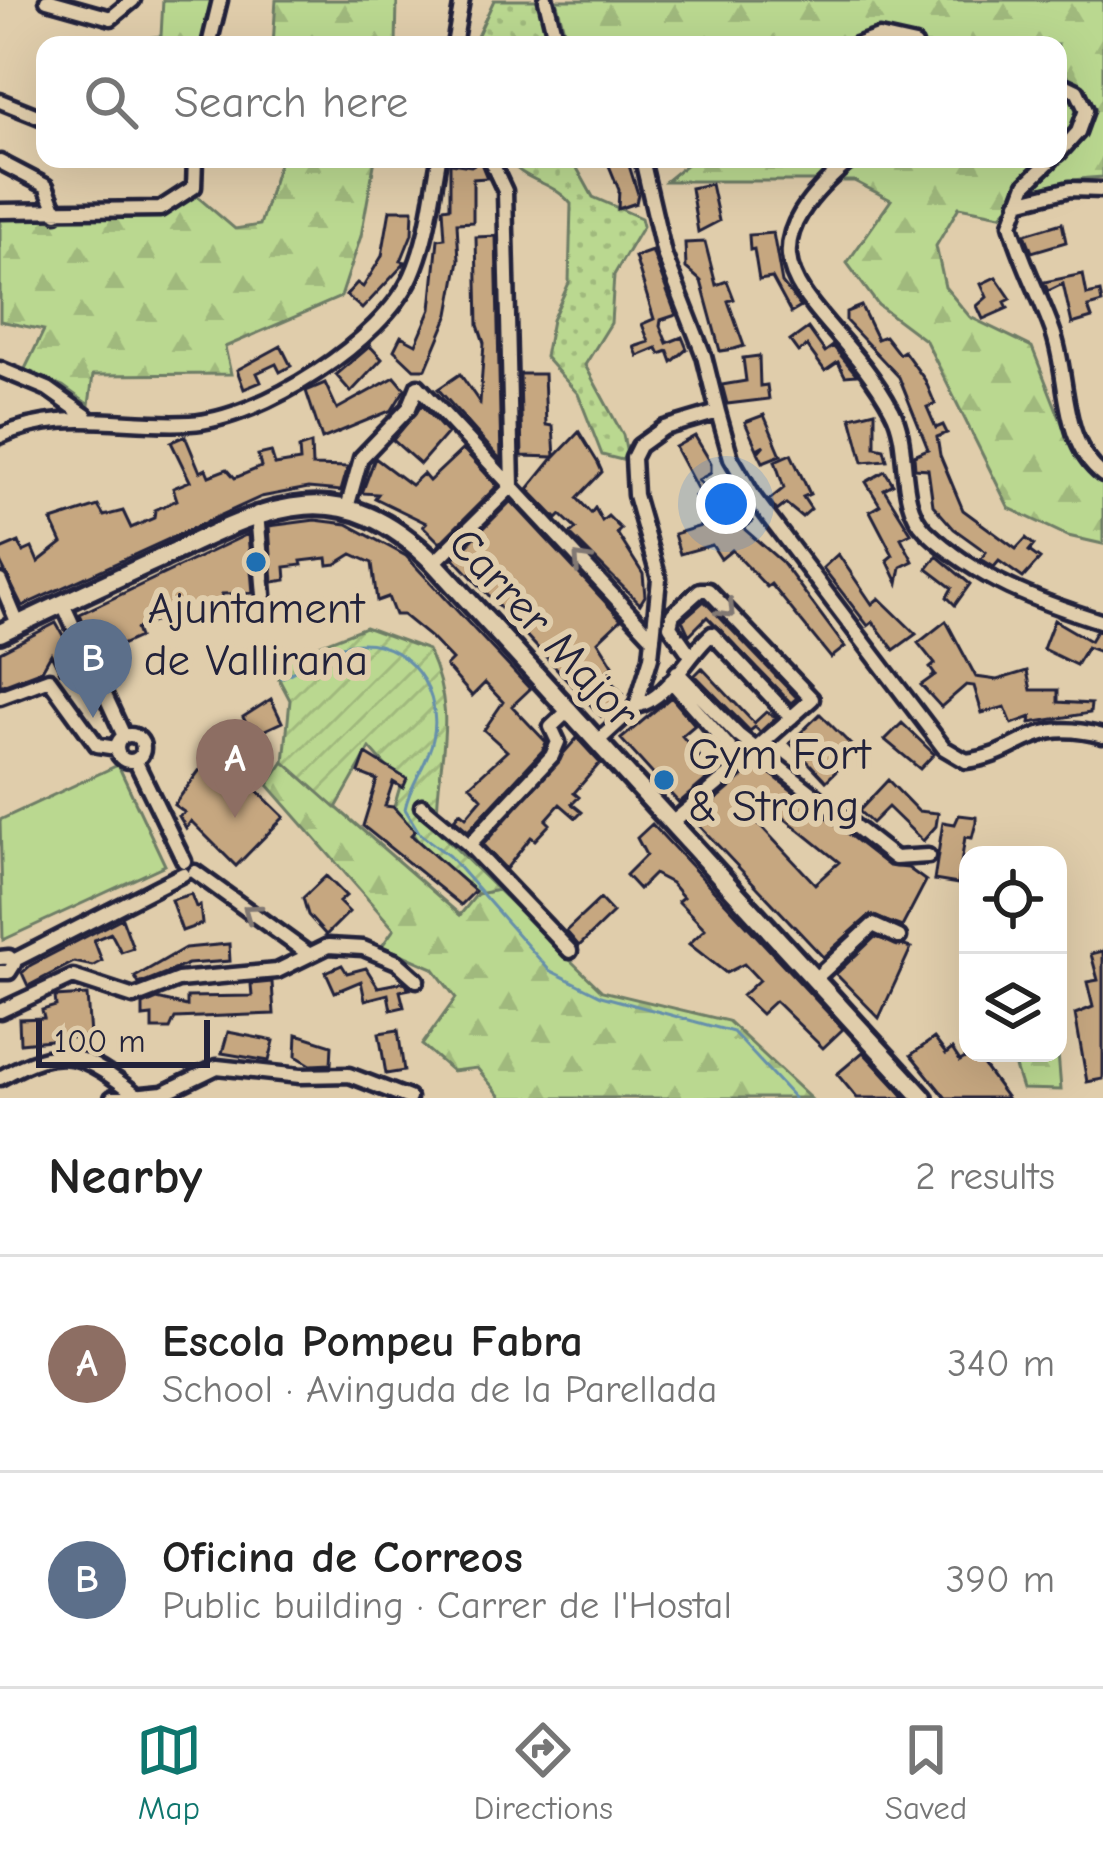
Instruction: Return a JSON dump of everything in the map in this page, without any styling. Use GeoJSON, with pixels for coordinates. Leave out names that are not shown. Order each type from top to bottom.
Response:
{"type":"FeatureCollection","features":[{"type":"Feature","properties":{"kind":"street"},"geometry":{"type":"LineString","coordinates":[[47,0],[103,17],[121,14],[133,0]]}},
{"type":"Feature","properties":{"kind":"street"},"geometry":{"type":"LineString","coordinates":[[211,36],[220,0]]}},
{"type":"Feature","properties":{"kind":"street"},"geometry":{"type":"LineString","coordinates":[[456,36],[462,0]]}},
{"type":"Feature","properties":{"kind":"street"},"geometry":{"type":"LineString","coordinates":[[546,0],[555,36]]}},
{"type":"Feature","properties":{"kind":"street"},"geometry":{"type":"LineString","coordinates":[[1067,87],[1077,92],[1086,110],[1078,133],[1067,144]]}},
{"type":"Feature","properties":{"kind":"street"},"geometry":{"type":"LineString","coordinates":[[0,101],[36,115]]}},
{"type":"Feature","properties":{"kind":"street"},"geometry":{"type":"LineString","coordinates":[[0,162],[46,186],[57,213]]}},
{"type":"Feature","properties":{"kind":"street"},"geometry":{"type":"LineString","coordinates":[[0,211],[160,209],[194,187],[195,168]]}},
{"type":"Feature","properties":{"kind":"street"},"geometry":{"type":"LineString","coordinates":[[0,436],[87,417],[207,422],[277,393],[340,355],[392,307],[413,273],[437,168]]}},
{"type":"Feature","properties":{"kind":"street"},"geometry":{"type":"LineString","coordinates":[[434,562],[512,486],[505,191],[494,168]]}},
{"type":"Feature","properties":{"kind":"street"},"geometry":{"type":"LineString","coordinates":[[644,168],[664,254],[704,356],[731,458],[755,499],[944,748],[965,761],[1038,730],[1077,729],[1103,736]]}},
{"type":"Feature","properties":{"kind":"street"},"geometry":{"type":"LineString","coordinates":[[842,168],[810,194],[788,231],[786,254],[805,291],[891,408],[916,518],[987,578],[1018,596],[1103,622]]}},
{"type":"Feature","properties":{"kind":"street"},"geometry":{"type":"LineString","coordinates":[[1043,168],[1026,184],[1011,224],[1056,340],[1072,427],[1084,457],[1103,475]]}},
{"type":"Feature","properties":{"kind":"street"},"geometry":{"type":"LineString","coordinates":[[1018,202],[1070,189],[1103,190]]}},
{"type":"Feature","properties":{"kind":"street"},"geometry":{"type":"LineString","coordinates":[[0,369],[48,389],[87,417]]}},
{"type":"Feature","properties":{"kind":"street"},"geometry":{"type":"LineString","coordinates":[[347,508],[361,458],[409,408],[418,386],[650,635]]}},
{"type":"Feature","properties":{"kind":"street"},"geometry":{"type":"LineString","coordinates":[[636,706],[651,657],[659,579],[635,495],[634,458],[639,446],[664,428],[718,412]]}},
{"type":"Feature","properties":{"kind":"street","name":"Carrer Major"},"geometry":{"type":"LineString","coordinates":[[0,633],[257,513],[295,504],[347,508],[400,531],[674,821],[923,1098]]}},
{"type":"Feature","properties":{"kind":"street"},"geometry":{"type":"LineString","coordinates":[[257,513],[264,595]]}},
{"type":"Feature","properties":{"kind":"street"},"geometry":{"type":"LineString","coordinates":[[0,580],[18,624]]}},
{"type":"Feature","properties":{"kind":"street"},"geometry":{"type":"LineString","coordinates":[[689,653],[670,626],[673,614],[700,590],[708,590],[812,699],[758,747]]}},
{"type":"Feature","properties":{"kind":"street"},"geometry":{"type":"LineString","coordinates":[[63,604],[120,742],[121,757],[135,760]]}},
{"type":"Feature","properties":{"kind":"street"},"geometry":{"type":"LineString","coordinates":[[599,740],[636,706],[655,698],[689,653],[712,634],[791,718]]}},
{"type":"Feature","properties":{"kind":"street"},"geometry":{"type":"LineString","coordinates":[[674,676],[738,735],[895,858],[928,856]]}},
{"type":"Feature","properties":{"kind":"street"},"geometry":{"type":"LineString","coordinates":[[674,676],[743,763],[674,821]]}},
{"type":"Feature","properties":{"kind":"street"},"geometry":{"type":"LineString","coordinates":[[0,697],[49,679],[97,745],[133,735],[142,744],[135,760],[187,869],[307,953]]}},
{"type":"Feature","properties":{"kind":"street"},"geometry":{"type":"LineString","coordinates":[[470,845],[552,756],[558,742],[551,727],[570,709]]}},
{"type":"Feature","properties":{"kind":"street"},"geometry":{"type":"LineString","coordinates":[[422,806],[470,845],[570,951]]}},
{"type":"Feature","properties":{"kind":"street"},"geometry":{"type":"LineString","coordinates":[[0,973],[10,972],[6,960],[187,869]]}},
{"type":"Feature","properties":{"kind":"street"},"geometry":{"type":"LineString","coordinates":[[817,977],[874,925],[899,937]]}},
{"type":"Feature","properties":{"kind":"street"},"geometry":{"type":"LineString","coordinates":[[0,1011],[73,976],[134,997],[178,980],[277,971],[328,946],[363,948],[397,962],[417,980]]}},
{"type":"Feature","properties":{"kind":"street"},"geometry":{"type":"LineString","coordinates":[[0,1078],[28,1062],[65,1054],[96,1064],[138,1096]]}},
{"type":"Feature","properties":{"kind":"street"},"geometry":{"type":"LineString","coordinates":[[112,1098],[163,1093],[217,1067],[349,1075],[409,1098]]}},
{"type":"Feature","properties":{"kind":"green space"},"geometry":{"type":"Polygon","coordinates":[[[163,0],[219,0],[211,36],[161,36],[163,0]]]}},
{"type":"Feature","properties":{"kind":"green space"},"geometry":{"type":"Polygon","coordinates":[[[276,0],[397,0],[396,36],[274,36],[276,0]]]}},
{"type":"Feature","properties":{"kind":"green space"},"geometry":{"type":"Polygon","coordinates":[[[494,0],[539,0],[546,36],[477,36],[494,0]]]}},
{"type":"Feature","properties":{"kind":"green space"},"geometry":{"type":"Polygon","coordinates":[[[556,0],[1103,0],[1103,177],[1047,186],[1001,215],[959,207],[936,246],[945,287],[970,317],[1032,347],[1076,459],[1103,465],[1103,544],[1068,536],[1009,508],[926,341],[878,305],[847,263],[891,200],[854,181],[666,181],[682,168],[1067,168],[1067,36],[566,36],[556,0]]]}},
{"type":"Feature","properties":{"kind":"green space"},"geometry":{"type":"Polygon","coordinates":[[[277,168],[373,168],[361,236],[341,297],[225,347],[231,374],[93,375],[89,405],[63,386],[24,371],[44,330],[0,321],[0,216],[163,211],[192,192],[235,229],[260,225],[277,168]]]}},
{"type":"Feature","properties":{"kind":"green space"},"geometry":{"type":"Polygon","coordinates":[[[516,168],[577,168],[593,197],[641,218],[643,226],[614,275],[611,323],[585,365],[623,435],[627,454],[622,460],[602,455],[578,394],[545,357],[552,320],[569,283],[571,204],[516,168]]]}},
{"type":"Feature","properties":{"kind":"green space"},"geometry":{"type":"Polygon","coordinates":[[[365,627],[428,650],[438,675],[445,720],[437,830],[498,890],[477,894],[420,844],[394,807],[401,783],[370,748],[336,808],[284,762],[290,700],[271,664],[365,627]]]}},
{"type":"Feature","properties":{"kind":"green space"},"geometry":{"type":"Polygon","coordinates":[[[284,762],[460,915],[477,894],[498,890],[602,991],[728,1021],[810,1098],[502,1098],[477,1068],[452,1071],[422,1045],[456,998],[433,968],[382,946],[394,929],[268,785],[284,762]]]}},
{"type":"Feature","properties":{"kind":"green space"},"geometry":{"type":"Polygon","coordinates":[[[118,765],[165,865],[3,940],[0,820],[118,765]]]}},
{"type":"Feature","properties":{"kind":"green space"},"geometry":{"type":"Polygon","coordinates":[[[1004,1062],[1059,1062],[1061,1090],[1022,1089],[1015,1067],[1004,1062]]]}},
{"type":"Feature","properties":{"kind":"building"},"geometry":{"type":"Polygon","coordinates":[[[450,168],[483,168],[487,178],[473,179],[473,222],[457,223],[459,260],[449,314],[426,369],[414,369],[394,350],[401,336],[416,344],[431,309],[438,239],[445,238],[443,208],[450,207],[450,168]]]}},
{"type":"Feature","properties":{"kind":"building"},"geometry":{"type":"Polygon","coordinates":[[[610,168],[630,168],[636,203],[618,209],[619,190],[610,168]]]}},
{"type":"Feature","properties":{"kind":"building"},"geometry":{"type":"Polygon","coordinates":[[[711,184],[719,221],[698,232],[691,188],[711,184]]]}},
{"type":"Feature","properties":{"kind":"building"},"geometry":{"type":"Polygon","coordinates":[[[390,210],[413,210],[412,234],[401,261],[406,262],[362,309],[346,295],[357,283],[363,287],[382,256],[390,210]]]}},
{"type":"Feature","properties":{"kind":"building"},"geometry":{"type":"Polygon","coordinates":[[[1062,223],[1066,242],[1032,252],[1025,234],[1062,223]]]}},
{"type":"Feature","properties":{"kind":"building"},"geometry":{"type":"Polygon","coordinates":[[[773,233],[782,283],[801,307],[791,313],[772,278],[759,280],[754,249],[750,250],[749,235],[773,233]]]}},
{"type":"Feature","properties":{"kind":"building"},"geometry":{"type":"Polygon","coordinates":[[[496,236],[501,460],[438,389],[460,374],[480,403],[484,343],[478,325],[476,237],[496,236]]]}},
{"type":"Feature","properties":{"kind":"building"},"geometry":{"type":"Polygon","coordinates":[[[705,242],[716,285],[727,281],[734,299],[728,301],[744,346],[720,351],[701,281],[686,268],[685,243],[705,242]]]}},
{"type":"Feature","properties":{"kind":"building"},"geometry":{"type":"Polygon","coordinates":[[[652,251],[676,315],[661,320],[660,326],[667,343],[682,337],[687,349],[672,362],[668,351],[660,354],[657,348],[638,356],[634,347],[649,342],[642,324],[654,319],[635,257],[652,251]]]}},
{"type":"Feature","properties":{"kind":"building"},"geometry":{"type":"Polygon","coordinates":[[[1083,274],[1087,295],[1100,292],[1102,303],[1088,307],[1092,318],[1072,324],[1063,284],[1048,291],[1044,282],[1083,274]]]}},
{"type":"Feature","properties":{"kind":"building"},"geometry":{"type":"Polygon","coordinates":[[[996,277],[1011,299],[1005,302],[1008,308],[983,319],[977,306],[987,297],[981,284],[996,277]]]}},
{"type":"Feature","properties":{"kind":"building"},"geometry":{"type":"Polygon","coordinates":[[[861,306],[877,339],[885,336],[899,354],[904,351],[925,380],[935,404],[927,407],[936,428],[943,425],[947,433],[937,437],[940,455],[963,510],[1016,549],[1026,538],[1034,545],[1029,551],[1040,559],[1023,578],[999,561],[994,567],[981,559],[986,552],[954,529],[933,505],[928,469],[915,468],[914,455],[928,449],[899,377],[846,321],[846,312],[861,306]]]}},
{"type":"Feature","properties":{"kind":"building"},"geometry":{"type":"Polygon","coordinates":[[[808,328],[825,352],[833,346],[857,375],[845,376],[838,362],[825,371],[807,346],[798,352],[790,341],[808,328]]]}},
{"type":"Feature","properties":{"kind":"building"},"geometry":{"type":"Polygon","coordinates":[[[281,346],[291,366],[280,372],[276,364],[257,373],[261,382],[244,389],[237,370],[281,346]]]}},
{"type":"Feature","properties":{"kind":"building"},"geometry":{"type":"Polygon","coordinates":[[[370,346],[382,359],[351,392],[336,375],[370,346]]]}},
{"type":"Feature","properties":{"kind":"building"},"geometry":{"type":"Polygon","coordinates":[[[759,356],[760,386],[767,385],[769,399],[727,404],[722,385],[746,381],[743,358],[759,356]]]}},
{"type":"Feature","properties":{"kind":"building"},"geometry":{"type":"Polygon","coordinates":[[[520,374],[544,374],[546,425],[553,426],[555,457],[579,432],[598,463],[602,472],[577,498],[591,513],[595,508],[602,521],[608,516],[621,529],[617,533],[643,574],[645,596],[640,604],[570,534],[576,529],[561,515],[557,519],[528,489],[554,457],[522,456],[520,374]]]}},
{"type":"Feature","properties":{"kind":"building"},"geometry":{"type":"Polygon","coordinates":[[[395,377],[405,389],[392,410],[322,439],[306,391],[325,383],[337,409],[395,377]]]}},
{"type":"Feature","properties":{"kind":"building"},"geometry":{"type":"Polygon","coordinates":[[[422,405],[447,433],[420,464],[393,440],[422,405]]]}},
{"type":"Feature","properties":{"kind":"building"},"geometry":{"type":"Polygon","coordinates":[[[875,411],[875,447],[884,449],[887,460],[863,462],[851,417],[875,411]]]}},
{"type":"Feature","properties":{"kind":"building"},"geometry":{"type":"Polygon","coordinates":[[[764,415],[781,455],[763,462],[758,452],[764,445],[757,449],[745,422],[764,415]]]}},
{"type":"Feature","properties":{"kind":"building"},"geometry":{"type":"Polygon","coordinates":[[[185,436],[200,472],[206,469],[209,476],[227,469],[235,478],[261,467],[258,455],[271,452],[275,465],[300,461],[299,448],[311,444],[312,466],[348,467],[341,491],[308,488],[261,497],[22,606],[0,562],[0,550],[19,542],[23,552],[32,548],[38,562],[62,543],[52,521],[98,506],[104,516],[123,511],[131,528],[154,518],[155,510],[177,500],[173,488],[190,481],[171,442],[185,436]]]}},
{"type":"Feature","properties":{"kind":"building"},"geometry":{"type":"Polygon","coordinates":[[[695,436],[711,463],[711,473],[698,480],[715,496],[721,490],[745,508],[753,521],[743,528],[782,562],[845,647],[831,658],[771,584],[767,587],[732,550],[721,559],[712,545],[680,554],[674,534],[708,524],[699,517],[712,513],[695,496],[699,492],[675,447],[695,436]]]}},
{"type":"Feature","properties":{"kind":"building"},"geometry":{"type":"Polygon","coordinates":[[[463,449],[497,486],[440,543],[423,526],[426,523],[375,498],[378,494],[362,493],[375,458],[411,485],[423,474],[429,481],[463,449]]]}},
{"type":"Feature","properties":{"kind":"building"},"geometry":{"type":"Polygon","coordinates":[[[791,454],[810,494],[803,497],[811,509],[802,517],[786,504],[777,511],[769,500],[784,488],[775,461],[791,454]]]}},
{"type":"Feature","properties":{"kind":"building"},"geometry":{"type":"Polygon","coordinates":[[[885,471],[893,484],[884,489],[911,533],[901,538],[913,561],[901,567],[898,583],[887,560],[893,555],[870,511],[880,505],[866,482],[885,471]]]}},
{"type":"Feature","properties":{"kind":"building"},"geometry":{"type":"Polygon","coordinates":[[[511,501],[621,619],[598,641],[613,665],[604,674],[623,694],[601,716],[454,558],[511,501]]]}},
{"type":"Feature","properties":{"kind":"building"},"geometry":{"type":"Polygon","coordinates":[[[315,520],[347,524],[406,556],[530,689],[512,706],[546,742],[543,750],[468,831],[454,819],[460,812],[466,817],[482,798],[470,785],[507,751],[484,730],[503,702],[485,683],[472,696],[446,666],[452,660],[430,637],[403,615],[395,615],[388,597],[377,601],[372,563],[352,554],[336,564],[328,565],[327,558],[301,561],[302,565],[285,567],[286,580],[273,582],[269,526],[315,520]]]}},
{"type":"Feature","properties":{"kind":"building"},"geometry":{"type":"Polygon","coordinates":[[[248,534],[253,593],[222,594],[222,602],[201,612],[169,623],[168,616],[136,629],[139,637],[108,651],[115,667],[105,671],[80,614],[248,534]]]}},
{"type":"Feature","properties":{"kind":"building"},"geometry":{"type":"Polygon","coordinates":[[[838,554],[872,604],[879,598],[916,634],[894,650],[873,622],[868,626],[823,568],[838,554]]]}},
{"type":"Feature","properties":{"kind":"building"},"geometry":{"type":"Polygon","coordinates":[[[937,556],[970,584],[955,605],[947,597],[952,588],[927,569],[937,556]]]}},
{"type":"Feature","properties":{"kind":"building"},"geometry":{"type":"Polygon","coordinates":[[[704,601],[797,698],[791,703],[707,617],[689,635],[682,620],[704,601]]]}},
{"type":"Feature","properties":{"kind":"building"},"geometry":{"type":"Polygon","coordinates":[[[1054,620],[1090,641],[1096,631],[1103,632],[1103,653],[1087,647],[1076,665],[1043,649],[1054,620]]]}},
{"type":"Feature","properties":{"kind":"building"},"geometry":{"type":"Polygon","coordinates":[[[946,621],[976,677],[997,680],[1027,671],[1031,690],[1058,690],[1058,702],[1091,704],[1090,713],[1030,723],[1031,717],[1012,724],[1005,707],[982,713],[974,686],[966,685],[941,707],[921,685],[935,675],[930,668],[935,664],[918,643],[946,621]]]}},
{"type":"Feature","properties":{"kind":"building"},"geometry":{"type":"Polygon","coordinates":[[[56,623],[77,660],[60,672],[51,654],[42,670],[0,686],[0,652],[56,623]]]}},
{"type":"Feature","properties":{"kind":"building"},"geometry":{"type":"Polygon","coordinates":[[[702,668],[754,723],[766,712],[776,717],[760,732],[755,727],[750,731],[695,675],[702,668]]]}},
{"type":"Feature","properties":{"kind":"building"},"geometry":{"type":"Polygon","coordinates":[[[671,697],[695,725],[682,736],[714,773],[679,803],[621,739],[671,697]]]}},
{"type":"Feature","properties":{"kind":"building"},"geometry":{"type":"Polygon","coordinates":[[[271,699],[282,722],[252,736],[243,717],[271,699]]]}},
{"type":"Feature","properties":{"kind":"building"},"geometry":{"type":"Polygon","coordinates":[[[820,714],[857,751],[826,781],[790,743],[820,714]]]}},
{"type":"Feature","properties":{"kind":"building"},"geometry":{"type":"Polygon","coordinates":[[[902,723],[934,754],[920,769],[885,740],[902,723]]]}},
{"type":"Feature","properties":{"kind":"building"},"geometry":{"type":"Polygon","coordinates":[[[577,738],[600,763],[574,793],[579,797],[572,804],[582,812],[576,818],[560,804],[546,820],[550,824],[535,840],[531,837],[506,869],[483,845],[577,738]]]}},
{"type":"Feature","properties":{"kind":"building"},"geometry":{"type":"Polygon","coordinates":[[[215,749],[247,764],[240,774],[284,817],[236,866],[191,821],[186,828],[179,816],[184,812],[174,805],[215,749]]]}},
{"type":"Feature","properties":{"kind":"building"},"geometry":{"type":"Polygon","coordinates":[[[366,754],[407,779],[403,788],[393,782],[385,806],[393,807],[415,831],[411,835],[475,891],[461,905],[363,826],[377,780],[359,773],[366,754]]]}},
{"type":"Feature","properties":{"kind":"building"},"geometry":{"type":"Polygon","coordinates":[[[753,760],[889,866],[908,868],[926,881],[902,927],[870,915],[823,957],[693,819],[750,771],[753,760]],[[773,809],[758,823],[815,884],[839,862],[773,809]]]}},
{"type":"Feature","properties":{"kind":"building"},"geometry":{"type":"Polygon","coordinates":[[[888,780],[918,811],[938,813],[936,826],[923,841],[888,807],[872,823],[859,811],[888,780]]]}},
{"type":"Feature","properties":{"kind":"building"},"geometry":{"type":"Polygon","coordinates":[[[959,815],[976,817],[972,838],[965,837],[964,846],[959,846],[958,884],[934,880],[943,822],[955,824],[959,815]]]}},
{"type":"Feature","properties":{"kind":"building"},"geometry":{"type":"Polygon","coordinates":[[[652,824],[843,1029],[823,1048],[775,1001],[761,1014],[742,996],[759,980],[744,964],[726,973],[689,944],[705,929],[678,901],[683,897],[671,883],[654,874],[639,889],[626,875],[646,855],[637,838],[652,824]]]}},
{"type":"Feature","properties":{"kind":"building"},"geometry":{"type":"Polygon","coordinates":[[[326,876],[346,896],[339,902],[349,912],[326,935],[308,915],[303,898],[326,876]]]}},
{"type":"Feature","properties":{"kind":"building"},"geometry":{"type":"Polygon","coordinates":[[[191,894],[196,907],[200,905],[202,924],[182,931],[171,900],[191,894]]]}},
{"type":"Feature","properties":{"kind":"building"},"geometry":{"type":"Polygon","coordinates":[[[600,899],[613,913],[579,946],[566,931],[600,899]]]}},
{"type":"Feature","properties":{"kind":"building"},"geometry":{"type":"Polygon","coordinates":[[[122,918],[133,948],[121,952],[111,933],[94,940],[102,961],[93,966],[74,962],[28,986],[22,973],[31,965],[122,918]]]}},
{"type":"Feature","properties":{"kind":"building"},"geometry":{"type":"Polygon","coordinates":[[[875,937],[911,948],[879,1018],[836,974],[875,937]]]}},
{"type":"Feature","properties":{"kind":"building"},"geometry":{"type":"Polygon","coordinates":[[[229,944],[230,961],[188,964],[139,984],[135,977],[185,948],[229,944]]]}},
{"type":"Feature","properties":{"kind":"building"},"geometry":{"type":"Polygon","coordinates":[[[1103,951],[1103,1079],[1087,1082],[1075,1014],[1093,1007],[1087,982],[1098,980],[1091,954],[1103,951]]]}},
{"type":"Feature","properties":{"kind":"building"},"geometry":{"type":"Polygon","coordinates":[[[342,965],[347,973],[366,968],[378,987],[404,982],[410,989],[400,991],[404,1007],[391,1010],[388,994],[365,1000],[361,981],[335,992],[326,972],[342,965]]]}},
{"type":"Feature","properties":{"kind":"building"},"geometry":{"type":"Polygon","coordinates":[[[272,982],[274,1014],[175,1018],[170,1029],[152,1029],[152,1016],[143,1017],[143,1005],[157,999],[187,1006],[187,997],[252,996],[251,984],[272,982]]]}},
{"type":"Feature","properties":{"kind":"building"},"geometry":{"type":"Polygon","coordinates":[[[87,995],[90,1036],[20,1043],[19,1019],[44,1018],[42,1010],[56,1006],[55,997],[87,995]]]}},
{"type":"Feature","properties":{"kind":"building"},"geometry":{"type":"Polygon","coordinates":[[[398,1030],[404,1071],[386,1074],[379,1033],[398,1030]]]}},
{"type":"Feature","properties":{"kind":"building"},"geometry":{"type":"Polygon","coordinates":[[[228,1032],[274,1041],[269,1061],[222,1053],[228,1032]]]}},
{"type":"Feature","properties":{"kind":"building"},"geometry":{"type":"Polygon","coordinates":[[[297,1034],[332,1045],[331,1064],[311,1065],[296,1056],[297,1034]]]}},
{"type":"Feature","properties":{"kind":"building"},"geometry":{"type":"Polygon","coordinates":[[[934,1038],[946,1054],[952,1049],[959,1062],[981,1062],[1007,1098],[946,1098],[911,1055],[934,1038]]]}},
{"type":"Feature","properties":{"kind":"building"},"geometry":{"type":"Polygon","coordinates":[[[863,1052],[905,1098],[857,1098],[837,1074],[863,1052]]]}},
{"type":"Feature","properties":{"kind":"waterway"},"geometry":{"type":"LineString","coordinates":[[281,678],[332,650],[360,643],[379,645],[412,665],[424,680],[435,718],[431,748],[405,809],[420,834],[449,856],[549,970],[601,996],[733,1032],[794,1098]]}},
{"type":"Feature","properties":{"kind":"place","name":"Ajuntament de Vallirana"},"geometry":{"type":"Point","coordinates":[256,562]}},
{"type":"Feature","properties":{"kind":"place","name":"Oficina de Correos"},"geometry":{"type":"Point","coordinates":[93,718]}},
{"type":"Feature","properties":{"kind":"place","name":"Gym Fort & Strong"},"geometry":{"type":"Point","coordinates":[664,780]}},
{"type":"Feature","properties":{"kind":"place","name":"Escola Pompeu Fabra"},"geometry":{"type":"Point","coordinates":[235,818]}}]}
